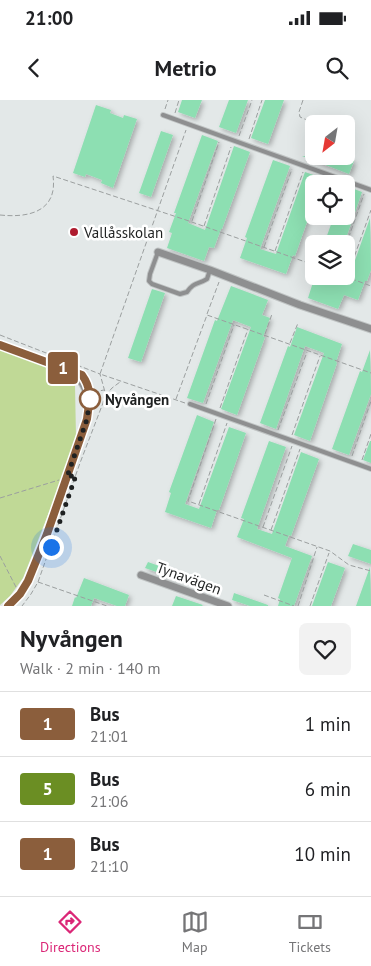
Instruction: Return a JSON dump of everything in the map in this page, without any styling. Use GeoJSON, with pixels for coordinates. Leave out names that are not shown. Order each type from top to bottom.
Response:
{"type":"FeatureCollection","features":[{"type":"Feature","properties":{"kind":"street"},"geometry":{"type":"LineString","coordinates":[[158,252],[300,305],[371,329]]}},
{"type":"Feature","properties":{"kind":"street","name":"Tynavägen"},"geometry":{"type":"LineString","coordinates":[[141,575],[228,606]]}},
{"type":"Feature","properties":{"kind":"lane"},"geometry":{"type":"LineString","coordinates":[[163,115],[369,189]]}},
{"type":"Feature","properties":{"kind":"lane"},"geometry":{"type":"LineString","coordinates":[[158,252],[149,281],[152,284],[180,294],[187,292],[194,284],[207,279],[210,270]]}},
{"type":"Feature","properties":{"kind":"lane"},"geometry":{"type":"LineString","coordinates":[[0,345],[70,371],[80,380],[85,388],[87,402],[80,442],[47,534],[28,581],[20,594],[8,606]]}},
{"type":"Feature","properties":{"kind":"lane"},"geometry":{"type":"LineString","coordinates":[[190,404],[371,469]]}},
{"type":"Feature","properties":{"kind":"path"},"geometry":{"type":"LineString","coordinates":[[163,115],[168,100]]}},
{"type":"Feature","properties":{"kind":"path"},"geometry":{"type":"LineString","coordinates":[[173,118],[179,100]]}},
{"type":"Feature","properties":{"kind":"path"},"geometry":{"type":"LineString","coordinates":[[204,226],[252,100]]}},
{"type":"Feature","properties":{"kind":"path"},"geometry":{"type":"LineString","coordinates":[[247,145],[262,100]]}},
{"type":"Feature","properties":{"kind":"path"},"geometry":{"type":"LineString","coordinates":[[303,100],[299,112],[300,116],[305,118]]}},
{"type":"Feature","properties":{"kind":"path"},"geometry":{"type":"LineString","coordinates":[[22,606],[32,594],[38,582],[103,403],[105,390],[100,374],[188,124]]}},
{"type":"Feature","properties":{"kind":"path"},"geometry":{"type":"LineString","coordinates":[[192,222],[221,136]]}},
{"type":"Feature","properties":{"kind":"path"},"geometry":{"type":"LineString","coordinates":[[264,248],[294,163]]}},
{"type":"Feature","properties":{"kind":"path"},"geometry":{"type":"LineString","coordinates":[[275,252],[305,167]]}},
{"type":"Feature","properties":{"kind":"path"},"geometry":{"type":"LineString","coordinates":[[0,215],[32,214],[47,205],[54,184],[53,176],[305,262]]}},
{"type":"Feature","properties":{"kind":"path"},"geometry":{"type":"LineString","coordinates":[[350,235],[369,189]]}},
{"type":"Feature","properties":{"kind":"path"},"geometry":{"type":"LineString","coordinates":[[355,255],[371,210]]}},
{"type":"Feature","properties":{"kind":"path"},"geometry":{"type":"LineString","coordinates":[[176,400],[222,275]]}},
{"type":"Feature","properties":{"kind":"path"},"geometry":{"type":"LineString","coordinates":[[355,280],[371,286]]}},
{"type":"Feature","properties":{"kind":"path"},"geometry":{"type":"LineString","coordinates":[[265,335],[272,314]]}},
{"type":"Feature","properties":{"kind":"path"},"geometry":{"type":"LineString","coordinates":[[207,315],[371,373]]}},
{"type":"Feature","properties":{"kind":"path"},"geometry":{"type":"LineString","coordinates":[[290,344],[298,323]]}},
{"type":"Feature","properties":{"kind":"path"},"geometry":{"type":"LineString","coordinates":[[204,409],[234,324]]}},
{"type":"Feature","properties":{"kind":"path"},"geometry":{"type":"LineString","coordinates":[[248,329],[188,501],[330,551],[349,565],[371,571]]}},
{"type":"Feature","properties":{"kind":"path"},"geometry":{"type":"LineString","coordinates":[[0,335],[122,382],[190,404]]}},
{"type":"Feature","properties":{"kind":"path"},"geometry":{"type":"LineString","coordinates":[[276,435],[307,350]]}},
{"type":"Feature","properties":{"kind":"path"},"geometry":{"type":"LineString","coordinates":[[262,528],[320,355]]}},
{"type":"Feature","properties":{"kind":"path"},"geometry":{"type":"LineString","coordinates":[[104,397],[112,388],[122,382]]}},
{"type":"Feature","properties":{"kind":"path"},"geometry":{"type":"LineString","coordinates":[[93,398],[99,391],[105,390]]}},
{"type":"Feature","properties":{"kind":"path"},"geometry":{"type":"LineString","coordinates":[[350,462],[371,401]]}},
{"type":"Feature","properties":{"kind":"path"},"geometry":{"type":"LineString","coordinates":[[198,505],[228,418]]}},
{"type":"Feature","properties":{"kind":"path"},"geometry":{"type":"LineString","coordinates":[[360,466],[371,434]]}},
{"type":"Feature","properties":{"kind":"path"},"geometry":{"type":"LineString","coordinates":[[271,531],[302,444]]}},
{"type":"Feature","properties":{"kind":"path"},"geometry":{"type":"LineString","coordinates":[[0,498],[67,477]]}},
{"type":"Feature","properties":{"kind":"path"},"geometry":{"type":"LineString","coordinates":[[298,606],[318,547]]}},
{"type":"Feature","properties":{"kind":"path"},"geometry":{"type":"LineString","coordinates":[[310,606],[330,551]]}},
{"type":"Feature","properties":{"kind":"path"},"geometry":{"type":"LineString","coordinates":[[0,556],[26,602]]}},
{"type":"Feature","properties":{"kind":"path"},"geometry":{"type":"LineString","coordinates":[[38,582],[106,606]]}},
{"type":"Feature","properties":{"kind":"path"},"geometry":{"type":"LineString","coordinates":[[264,595],[294,606]]}},
{"type":"Feature","properties":{"kind":"path"},"geometry":{"type":"LineString","coordinates":[[93,606],[94,601]]}},
{"type":"Feature","properties":{"kind":"green space"},"geometry":{"type":"Polygon","coordinates":[[[0,349],[52,368],[75,385],[76,437],[59,487],[23,578],[10,596],[0,605],[0,349]]]}},
{"type":"Feature","properties":{"kind":"building"},"geometry":{"type":"Polygon","coordinates":[[[182,100],[202,100],[195,118],[178,112],[182,100]]]}},
{"type":"Feature","properties":{"kind":"building"},"geometry":{"type":"Polygon","coordinates":[[[229,100],[248,100],[236,133],[219,127],[229,100]]]}},
{"type":"Feature","properties":{"kind":"building"},"geometry":{"type":"Polygon","coordinates":[[[265,100],[284,100],[268,144],[251,138],[265,100]]]}},
{"type":"Feature","properties":{"kind":"building"},"geometry":{"type":"Polygon","coordinates":[[[96,105],[111,110],[110,113],[123,118],[124,115],[137,119],[113,188],[101,183],[102,180],[86,174],[85,177],[73,173],[96,105]]]}},
{"type":"Feature","properties":{"kind":"building"},"geometry":{"type":"Polygon","coordinates":[[[161,131],[173,135],[151,197],[139,193],[161,131]]]}},
{"type":"Feature","properties":{"kind":"building"},"geometry":{"type":"Polygon","coordinates":[[[202,135],[218,141],[188,223],[205,230],[234,146],[250,152],[214,248],[209,247],[204,261],[167,248],[172,233],[169,232],[176,213],[174,213],[202,135]]]}},
{"type":"Feature","properties":{"kind":"building"},"geometry":{"type":"Polygon","coordinates":[[[273,160],[290,166],[260,249],[276,254],[305,172],[314,175],[305,175],[306,225],[295,256],[293,255],[286,274],[240,258],[247,238],[245,237],[273,160]]]}},
{"type":"Feature","properties":{"kind":"building"},"geometry":{"type":"Polygon","coordinates":[[[326,165],[352,165],[349,174],[326,165]]]}},
{"type":"Feature","properties":{"kind":"building"},"geometry":{"type":"Polygon","coordinates":[[[355,189],[362,192],[355,212],[355,189]]]}},
{"type":"Feature","properties":{"kind":"building"},"geometry":{"type":"Polygon","coordinates":[[[370,218],[371,270],[358,300],[344,295],[338,309],[308,298],[312,285],[355,285],[355,260],[370,218]]]}},
{"type":"Feature","properties":{"kind":"building"},"geometry":{"type":"Polygon","coordinates":[[[331,225],[351,225],[347,235],[327,235],[331,225]]]}},
{"type":"Feature","properties":{"kind":"building"},"geometry":{"type":"Polygon","coordinates":[[[231,286],[268,300],[262,315],[270,318],[237,415],[221,409],[251,327],[233,320],[203,403],[187,398],[215,320],[217,321],[231,286]]]}},
{"type":"Feature","properties":{"kind":"building"},"geometry":{"type":"Polygon","coordinates":[[[152,289],[165,293],[141,362],[128,358],[152,289]]]}},
{"type":"Feature","properties":{"kind":"building"},"geometry":{"type":"Polygon","coordinates":[[[297,327],[342,344],[310,441],[294,435],[324,353],[305,346],[276,429],[260,423],[288,346],[290,347],[297,327]]]}},
{"type":"Feature","properties":{"kind":"building"},"geometry":{"type":"Polygon","coordinates":[[[370,350],[371,394],[349,455],[332,449],[360,371],[362,372],[370,350]]]}},
{"type":"Feature","properties":{"kind":"building"},"geometry":{"type":"Polygon","coordinates":[[[197,415],[214,422],[185,504],[199,509],[229,427],[246,433],[211,528],[165,512],[171,493],[169,492],[197,415]]]}},
{"type":"Feature","properties":{"kind":"building"},"geometry":{"type":"Polygon","coordinates":[[[269,441],[286,447],[257,529],[272,534],[301,452],[319,459],[291,536],[289,535],[285,546],[312,556],[294,606],[278,606],[280,599],[278,598],[292,558],[237,537],[244,519],[241,518],[269,441]]]}},
{"type":"Feature","properties":{"kind":"building"},"geometry":{"type":"Polygon","coordinates":[[[371,441],[371,463],[363,460],[371,441]]]}},
{"type":"Feature","properties":{"kind":"building"},"geometry":{"type":"Polygon","coordinates":[[[353,544],[371,550],[371,564],[348,556],[353,544]]]}},
{"type":"Feature","properties":{"kind":"building"},"geometry":{"type":"Polygon","coordinates":[[[148,562],[184,575],[182,581],[145,568],[148,562]]]}},
{"type":"Feature","properties":{"kind":"building"},"geometry":{"type":"Polygon","coordinates":[[[328,562],[345,568],[331,606],[312,606],[328,562]]]}},
{"type":"Feature","properties":{"kind":"building"},"geometry":{"type":"Polygon","coordinates":[[[370,567],[371,606],[356,606],[370,567]]]}},
{"type":"Feature","properties":{"kind":"building"},"geometry":{"type":"Polygon","coordinates":[[[84,578],[129,595],[125,606],[117,606],[94,598],[91,606],[72,606],[84,578]]]}},
{"type":"Feature","properties":{"kind":"building"},"geometry":{"type":"Polygon","coordinates":[[[234,593],[268,606],[250,606],[232,600],[234,593]]]}},
{"type":"Feature","properties":{"kind":"building"},"geometry":{"type":"Polygon","coordinates":[[[176,596],[203,605],[172,606],[176,596]]]}},
{"type":"Feature","properties":{"kind":"bus line","name":"1"},"geometry":{"type":"LineString","coordinates":[[0,345],[82,375],[88,384],[90,399],[87,419],[80,442],[47,534],[28,581],[20,594],[8,606]]}},
{"type":"Feature","properties":{"kind":"place","name":"Vallåsskolan"},"geometry":{"type":"Point","coordinates":[74,232]}},
{"type":"Feature","properties":{"kind":"place","name":"Nyvången"},"geometry":{"type":"Point","coordinates":[90,399]}},
{"type":"Feature","properties":{"kind":"route"},"geometry":{"type":"LineString","coordinates":[[51,547],[76,475],[67,477],[87,419],[90,399]]}}]}
